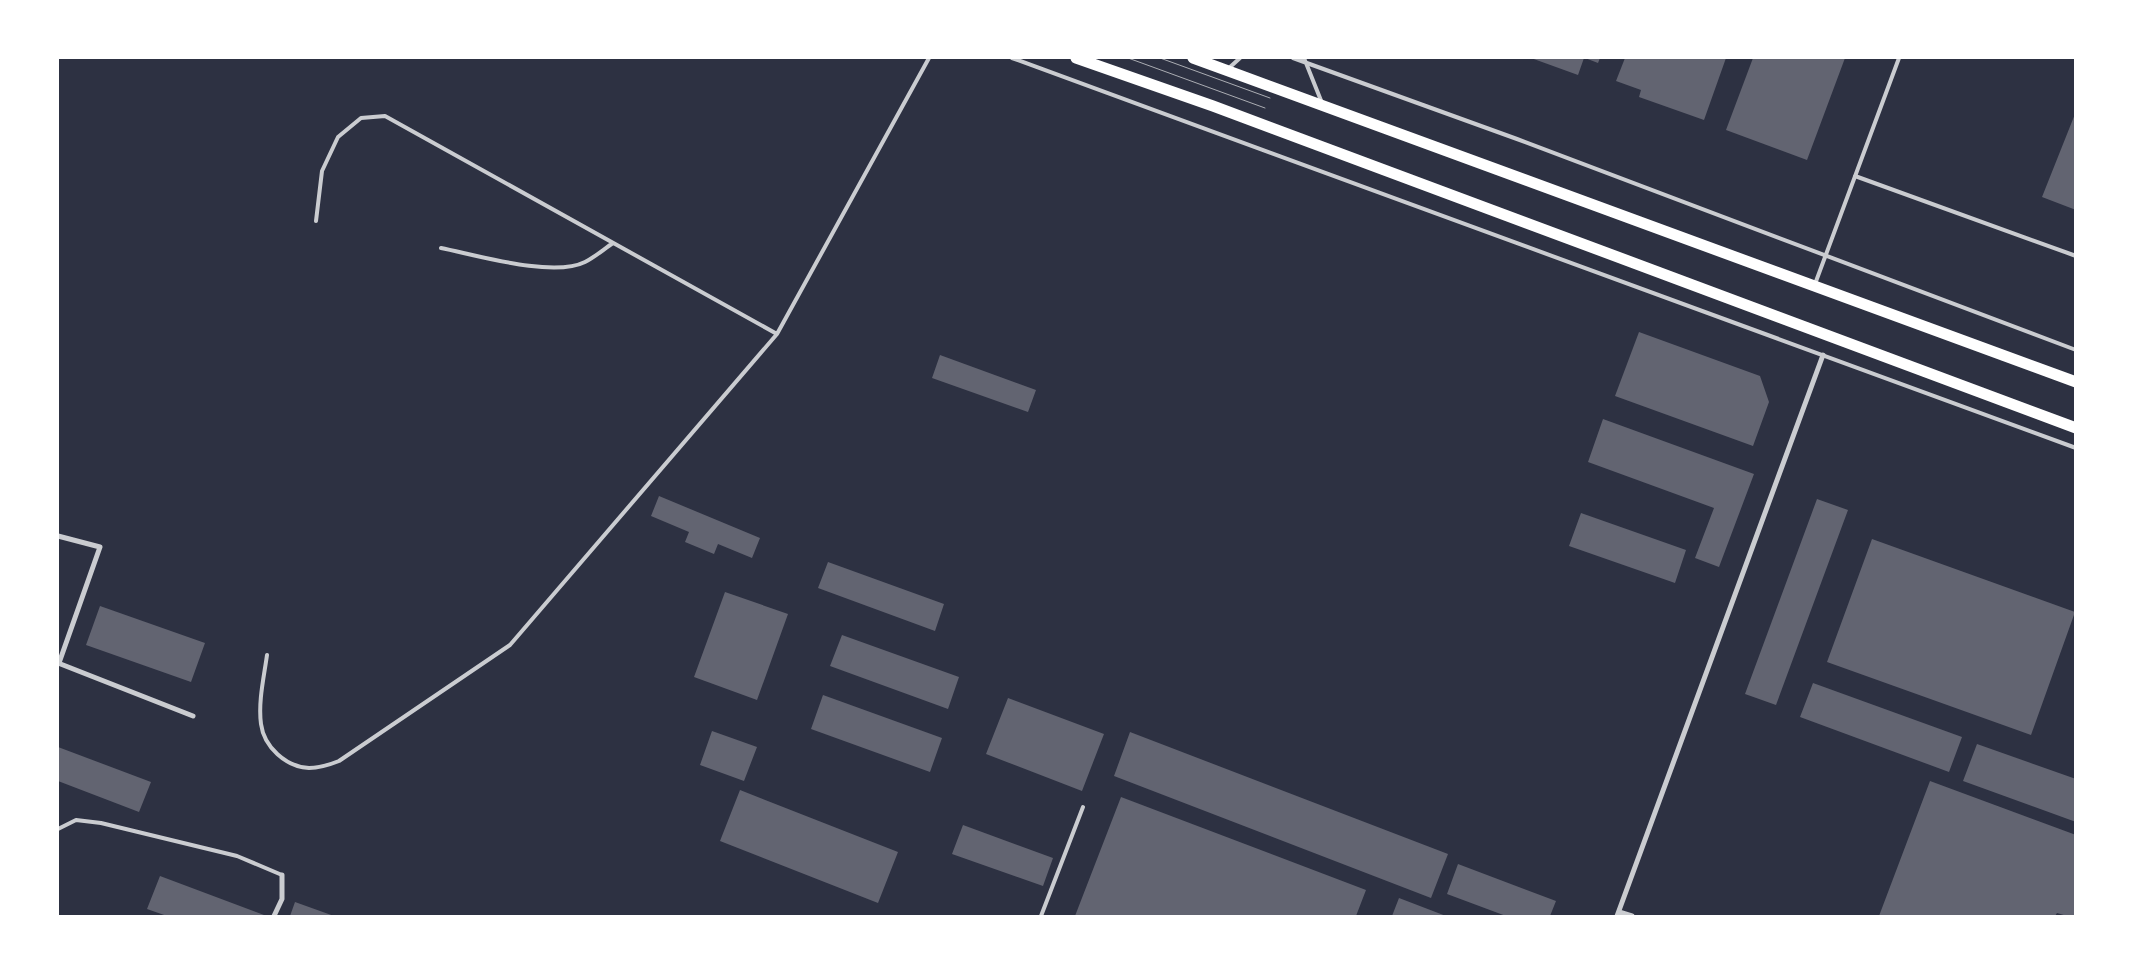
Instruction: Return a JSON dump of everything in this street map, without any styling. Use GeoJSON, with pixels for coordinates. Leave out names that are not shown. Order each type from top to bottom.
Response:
{"type":"FeatureCollection","features":[{"type":"Feature","properties":{"kind":"main road"},"geometry":{"type":"LineString","coordinates":[[1076,58],[1222,110],[2076,428]]}},
{"type":"Feature","properties":{"kind":"main road"},"geometry":{"type":"LineString","coordinates":[[1193,58],[2076,382]]}},
{"type":"Feature","properties":{"kind":"street"},"geometry":{"type":"LineString","coordinates":[[1632,916],[1618,914],[1823,355]]}},
{"type":"Feature","properties":{"kind":"street"},"geometry":{"type":"LineString","coordinates":[[58,536],[100,547],[58,663],[193,716]]}},
{"type":"Feature","properties":{"kind":"street"},"geometry":{"type":"LineString","coordinates":[[274,916],[282,899],[282,875]]}},
{"type":"Feature","properties":{"kind":"lane"},"geometry":{"type":"LineString","coordinates":[[267,655],[260,710],[261,727],[267,742],[278,755],[291,764],[307,768],[324,767],[339,761],[510,645],[777,334],[929,58]]}},
{"type":"Feature","properties":{"kind":"lane"},"geometry":{"type":"LineString","coordinates":[[1012,58],[2076,448]]}},
{"type":"Feature","properties":{"kind":"lane"},"geometry":{"type":"LineString","coordinates":[[1227,70],[1240,58]]}},
{"type":"Feature","properties":{"kind":"lane"},"geometry":{"type":"LineString","coordinates":[[1293,58],[1305,60],[1517,139],[2076,350]]}},
{"type":"Feature","properties":{"kind":"lane"},"geometry":{"type":"LineString","coordinates":[[1814,286],[1899,58]]}},
{"type":"Feature","properties":{"kind":"lane"},"geometry":{"type":"LineString","coordinates":[[1305,60],[1323,105]]}},
{"type":"Feature","properties":{"kind":"lane"},"geometry":{"type":"LineString","coordinates":[[316,221],[322,171],[338,137],[361,118],[385,116],[777,334]]}},
{"type":"Feature","properties":{"kind":"lane"},"geometry":{"type":"LineString","coordinates":[[1855,176],[2076,256]]}},
{"type":"Feature","properties":{"kind":"lane"},"geometry":{"type":"LineString","coordinates":[[441,248],[554,268],[584,263],[613,243]]}},
{"type":"Feature","properties":{"kind":"lane"},"geometry":{"type":"LineString","coordinates":[[1041,916],[1083,807]]}},
{"type":"Feature","properties":{"kind":"lane"},"geometry":{"type":"LineString","coordinates":[[58,829],[76,820],[101,823],[236,856],[282,875]]}},
{"type":"Feature","properties":{"kind":"building"},"geometry":{"type":"Polygon","coordinates":[[[1531,58],[1584,58],[1578,75],[1531,58]]]}},
{"type":"Feature","properties":{"kind":"building"},"geometry":{"type":"Polygon","coordinates":[[[1585,58],[1600,58],[1598,63],[1585,58]]]}},
{"type":"Feature","properties":{"kind":"building"},"geometry":{"type":"Polygon","coordinates":[[[1625,58],[1726,58],[1704,120],[1639,97],[1641,90],[1616,81],[1625,58]]]}},
{"type":"Feature","properties":{"kind":"building"},"geometry":{"type":"Polygon","coordinates":[[[1753,58],[1845,58],[1807,160],[1726,130],[1753,58]]]}},
{"type":"Feature","properties":{"kind":"building"},"geometry":{"type":"Polygon","coordinates":[[[2076,114],[2076,210],[2042,197],[2076,114]]]}},
{"type":"Feature","properties":{"kind":"building"},"geometry":{"type":"Polygon","coordinates":[[[1639,332],[1760,376],[1769,402],[1753,446],[1615,396],[1639,332]]]}},
{"type":"Feature","properties":{"kind":"building"},"geometry":{"type":"Polygon","coordinates":[[[940,355],[1036,390],[1028,412],[932,378],[940,355]]]}},
{"type":"Feature","properties":{"kind":"building"},"geometry":{"type":"Polygon","coordinates":[[[1603,419],[1754,474],[1719,567],[1695,558],[1714,508],[1588,462],[1603,419]]]}},
{"type":"Feature","properties":{"kind":"building"},"geometry":{"type":"Polygon","coordinates":[[[659,496],[760,538],[752,558],[718,544],[714,554],[685,542],[689,532],[651,516],[659,496]]]}},
{"type":"Feature","properties":{"kind":"building"},"geometry":{"type":"Polygon","coordinates":[[[1817,499],[1848,510],[1776,705],[1745,694],[1817,499]]]}},
{"type":"Feature","properties":{"kind":"building"},"geometry":{"type":"Polygon","coordinates":[[[1581,513],[1686,550],[1675,583],[1569,546],[1581,513]]]}},
{"type":"Feature","properties":{"kind":"building"},"geometry":{"type":"Polygon","coordinates":[[[1872,539],[2075,612],[2031,735],[1827,662],[1872,539]]]}},
{"type":"Feature","properties":{"kind":"building"},"geometry":{"type":"Polygon","coordinates":[[[828,562],[944,604],[935,631],[818,588],[828,562]]]}},
{"type":"Feature","properties":{"kind":"building"},"geometry":{"type":"Polygon","coordinates":[[[725,592],[788,614],[757,700],[694,677],[725,592]]]}},
{"type":"Feature","properties":{"kind":"building"},"geometry":{"type":"Polygon","coordinates":[[[100,606],[205,643],[191,682],[86,645],[100,606]]]}},
{"type":"Feature","properties":{"kind":"building"},"geometry":{"type":"Polygon","coordinates":[[[842,635],[959,677],[948,709],[830,666],[842,635]]]}},
{"type":"Feature","properties":{"kind":"building"},"geometry":{"type":"Polygon","coordinates":[[[1813,683],[1962,737],[1949,772],[1800,717],[1813,683]]]}},
{"type":"Feature","properties":{"kind":"building"},"geometry":{"type":"Polygon","coordinates":[[[823,695],[942,738],[930,772],[811,729],[823,695]]]}},
{"type":"Feature","properties":{"kind":"building"},"geometry":{"type":"Polygon","coordinates":[[[1008,698],[1104,734],[1082,791],[986,754],[1008,698]]]}},
{"type":"Feature","properties":{"kind":"building"},"geometry":{"type":"Polygon","coordinates":[[[712,731],[757,747],[744,781],[700,765],[712,731]]]}},
{"type":"Feature","properties":{"kind":"building"},"geometry":{"type":"Polygon","coordinates":[[[1130,732],[1448,854],[1431,898],[1114,776],[1130,732]]]}},
{"type":"Feature","properties":{"kind":"building"},"geometry":{"type":"Polygon","coordinates":[[[1977,744],[2076,779],[2076,822],[1963,781],[1977,744]]]}},
{"type":"Feature","properties":{"kind":"building"},"geometry":{"type":"Polygon","coordinates":[[[58,747],[151,782],[139,812],[58,781],[58,747]]]}},
{"type":"Feature","properties":{"kind":"building"},"geometry":{"type":"Polygon","coordinates":[[[1930,781],[2076,835],[2076,916],[2057,913],[2055,916],[1879,916],[1930,781]]]}},
{"type":"Feature","properties":{"kind":"building"},"geometry":{"type":"Polygon","coordinates":[[[740,790],[898,852],[878,903],[720,841],[740,790]]]}},
{"type":"Feature","properties":{"kind":"building"},"geometry":{"type":"Polygon","coordinates":[[[1121,797],[1366,890],[1356,916],[1075,916],[1121,797]]]}},
{"type":"Feature","properties":{"kind":"building"},"geometry":{"type":"Polygon","coordinates":[[[963,825],[1053,858],[1043,886],[952,854],[963,825]]]}},
{"type":"Feature","properties":{"kind":"building"},"geometry":{"type":"Polygon","coordinates":[[[1458,864],[1556,901],[1550,916],[1506,916],[1447,894],[1458,864]]]}},
{"type":"Feature","properties":{"kind":"building"},"geometry":{"type":"Polygon","coordinates":[[[160,876],[264,915],[167,916],[147,909],[160,876]]]}},
{"type":"Feature","properties":{"kind":"building"},"geometry":{"type":"Polygon","coordinates":[[[1399,898],[1446,916],[1392,916],[1399,898]]]}},
{"type":"Feature","properties":{"kind":"building"},"geometry":{"type":"Polygon","coordinates":[[[295,902],[334,916],[290,916],[295,902]]]}},
{"type":"Feature","properties":{"kind":"tram line"},"geometry":{"type":"LineString","coordinates":[[1128,58],[1265,108]]}},
{"type":"Feature","properties":{"kind":"tram line"},"geometry":{"type":"LineString","coordinates":[[1160,58],[1270,98]]}}]}
